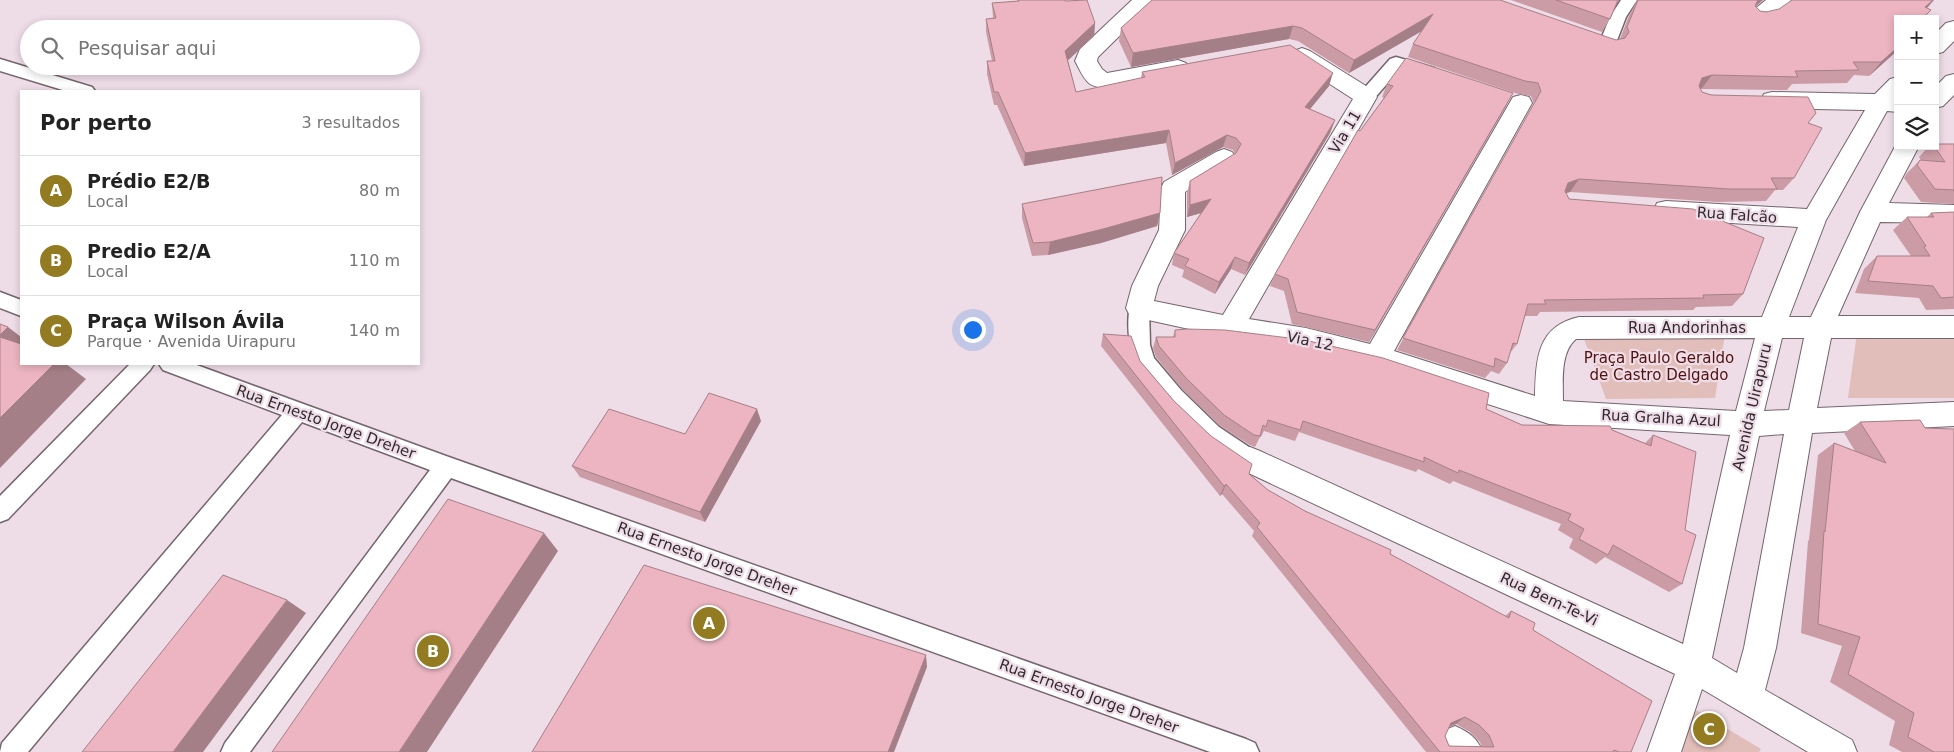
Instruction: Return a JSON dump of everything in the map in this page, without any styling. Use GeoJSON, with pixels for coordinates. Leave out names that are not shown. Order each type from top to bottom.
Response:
{"type":"FeatureCollection","features":[{"type":"Feature","properties":{"kind":"street"},"geometry":{"type":"LineString","coordinates":[[1146,0],[1086,58],[1094,76],[1099,80],[1107,81],[1194,65]]}},
{"type":"Feature","properties":{"kind":"street"},"geometry":{"type":"LineString","coordinates":[[1758,18],[1780,0]]}},
{"type":"Feature","properties":{"kind":"street"},"geometry":{"type":"LineString","coordinates":[[1939,43],[1954,28]]}},
{"type":"Feature","properties":{"kind":"street","name":"Via 11"},"geometry":{"type":"LineString","coordinates":[[1230,327],[1366,97],[1295,51],[1289,48],[1280,49]]}},
{"type":"Feature","properties":{"kind":"street"},"geometry":{"type":"LineString","coordinates":[[1939,96],[1954,82]]}},
{"type":"Feature","properties":{"kind":"street"},"geometry":{"type":"LineString","coordinates":[[1751,99],[1892,97]]}},
{"type":"Feature","properties":{"kind":"street","name":"Avenida Uirapuru"},"geometry":{"type":"LineString","coordinates":[[1664,752],[1694,666],[1747,424],[1771,328],[1814,219],[1892,97]]}},
{"type":"Feature","properties":{"kind":"street"},"geometry":{"type":"LineString","coordinates":[[1377,356],[1512,100]]}},
{"type":"Feature","properties":{"kind":"street"},"geometry":{"type":"LineString","coordinates":[[1939,110],[1954,111]]}},
{"type":"Feature","properties":{"kind":"street"},"geometry":{"type":"LineString","coordinates":[[1747,696],[1760,648],[1800,422],[1820,327],[1872,212],[1905,150]]}},
{"type":"Feature","properties":{"kind":"street"},"geometry":{"type":"LineString","coordinates":[[1139,308],[1145,286],[1172,230],[1173,188],[1224,158]]}},
{"type":"Feature","properties":{"kind":"street","name":"Rua Falcão"},"geometry":{"type":"LineString","coordinates":[[1647,208],[1814,219]]}},
{"type":"Feature","properties":{"kind":"street"},"geometry":{"type":"LineString","coordinates":[[1872,212],[1954,214]]}},
{"type":"Feature","properties":{"kind":"street","name":"Via 12"},"geometry":{"type":"LineString","coordinates":[[1139,308],[1230,327],[1306,339],[1377,356]]}},
{"type":"Feature","properties":{"kind":"street","name":"Rua Andorinhas"},"geometry":{"type":"LineString","coordinates":[[1549,412],[1553,351],[1558,338],[1567,331],[1579,328],[1954,327]]}},
{"type":"Feature","properties":{"kind":"street","name":"Rua Gralha Azul"},"geometry":{"type":"LineString","coordinates":[[1377,356],[1549,412],[1747,424],[1951,421]]}},
{"type":"Feature","properties":{"kind":"street","name":"Rua Bem-Te-Vi"},"geometry":{"type":"LineString","coordinates":[[1250,460],[1694,666],[1840,752]]}},
{"type":"Feature","properties":{"kind":"lane"},"geometry":{"type":"LineString","coordinates":[[1599,41],[1629,0]]}},
{"type":"Feature","properties":{"kind":"lane"},"geometry":{"type":"LineString","coordinates":[[1366,97],[1396,63],[1448,78]]}},
{"type":"Feature","properties":{"kind":"lane"},"geometry":{"type":"LineString","coordinates":[[0,64],[20,70]]}},
{"type":"Feature","properties":{"kind":"lane"},"geometry":{"type":"LineString","coordinates":[[35,75],[83,90]]}},
{"type":"Feature","properties":{"kind":"lane"},"geometry":{"type":"LineString","coordinates":[[0,300],[20,308]]}},
{"type":"Feature","properties":{"kind":"lane"},"geometry":{"type":"LineString","coordinates":[[1139,308],[1140,345],[1145,362],[1173,396],[1212,434],[1250,460]]}},
{"type":"Feature","properties":{"kind":"lane"},"geometry":{"type":"LineString","coordinates":[[0,512],[142,365]]}},
{"type":"Feature","properties":{"kind":"lane","name":"Rua Ernesto Jorge Dreher"},"geometry":{"type":"LineString","coordinates":[[173,365],[446,466],[1246,752]]}},
{"type":"Feature","properties":{"kind":"lane"},"geometry":{"type":"LineString","coordinates":[[11,752],[298,412]]}},
{"type":"Feature","properties":{"kind":"lane"},"geometry":{"type":"LineString","coordinates":[[234,752],[446,466]]}},
{"type":"Feature","properties":{"kind":"green space"},"geometry":{"type":"Polygon","coordinates":[[[1857,333],[1954,333],[1954,398],[1848,398],[1857,333]]]}},
{"type":"Feature","properties":{"kind":"green space","name":"Praça Paulo Geraldo de Castro Delgado"},"geometry":{"type":"Polygon","coordinates":[[[1725,334],[1715,398],[1606,399],[1583,336],[1725,334]]]}},
{"type":"Feature","properties":{"kind":"green space"},"geometry":{"type":"Polygon","coordinates":[[[1696,710],[1761,749],[1759,752],[1680,752],[1696,710]]]}},
{"type":"Feature","properties":{"kind":"building"},"geometry":{"type":"Polygon","coordinates":[[[1019,0],[1087,0],[1095,23],[1065,51],[1076,92],[1145,77],[1142,72],[1290,45],[1333,73],[1305,107],[1335,120],[1249,263],[1235,257],[1219,282],[1185,266],[1189,259],[1174,253],[1211,199],[1190,205],[1190,181],[1236,153],[1241,144],[1236,138],[1227,135],[1175,163],[1169,130],[1025,153],[998,92],[994,92],[987,61],[995,61],[986,19],[996,18],[992,3],[1019,0]]]}},
{"type":"Feature","properties":{"kind":"building"},"geometry":{"type":"Polygon","coordinates":[[[1152,0],[1500,0],[1616,40],[1625,38],[1629,32],[1627,27],[1638,0],[1758,0],[1755,6],[1760,11],[1766,12],[1779,9],[1792,0],[1933,0],[1925,7],[1931,10],[1926,15],[1894,15],[1894,51],[1881,62],[1853,62],[1859,70],[1795,71],[1798,77],[1712,75],[1702,78],[1699,86],[1702,92],[1711,95],[1808,97],[1816,113],[1808,123],[1822,128],[1794,178],[1771,178],[1777,189],[1729,189],[1579,179],[1568,183],[1565,191],[1569,199],[1693,209],[1764,238],[1743,294],[1703,295],[1704,298],[1544,300],[1546,304],[1528,304],[1517,344],[1513,343],[1507,363],[1495,358],[1494,367],[1403,338],[1541,91],[1538,83],[1525,81],[1413,44],[1433,14],[1354,60],[1302,28],[1293,26],[1133,53],[1121,28],[1152,0]]]}},
{"type":"Feature","properties":{"kind":"building"},"geometry":{"type":"Polygon","coordinates":[[[1556,0],[1618,0],[1610,19],[1556,0]]]}},
{"type":"Feature","properties":{"kind":"building"},"geometry":{"type":"Polygon","coordinates":[[[1406,58],[1513,93],[1375,330],[1297,312],[1288,279],[1275,274],[1358,130],[1360,131],[1393,86],[1387,84],[1406,58]]]}},
{"type":"Feature","properties":{"kind":"building"},"geometry":{"type":"Polygon","coordinates":[[[1939,144],[1954,144],[1954,190],[1935,189],[1917,165],[1920,160],[1945,162],[1937,150],[1939,150],[1939,144]]]}},
{"type":"Feature","properties":{"kind":"building"},"geometry":{"type":"Polygon","coordinates":[[[1162,177],[1160,213],[1050,242],[1033,243],[1022,204],[1162,177]]]}},
{"type":"Feature","properties":{"kind":"building"},"geometry":{"type":"Polygon","coordinates":[[[1954,212],[1954,297],[1941,298],[1933,286],[1868,281],[1877,256],[1930,256],[1924,247],[1926,246],[1907,217],[1934,217],[1931,213],[1954,212]]]}},
{"type":"Feature","properties":{"kind":"building"},"geometry":{"type":"Polygon","coordinates":[[[0,324],[8,327],[0,335],[0,324]]]}},
{"type":"Feature","properties":{"kind":"building"},"geometry":{"type":"Polygon","coordinates":[[[1175,330],[1225,330],[1305,340],[1383,358],[1489,393],[1486,409],[1522,425],[1610,426],[1612,430],[1651,446],[1653,435],[1696,452],[1685,530],[1696,535],[1682,584],[1613,545],[1608,555],[1579,539],[1584,529],[1568,520],[1571,514],[1459,470],[1458,473],[1424,457],[1424,462],[1303,421],[1300,430],[1268,420],[1266,427],[1263,425],[1260,436],[1254,435],[1224,415],[1186,378],[1159,346],[1156,337],[1175,337],[1175,330]]]}},
{"type":"Feature","properties":{"kind":"building"},"geometry":{"type":"Polygon","coordinates":[[[1103,334],[1131,336],[1140,361],[1174,401],[1211,436],[1252,464],[1249,474],[1268,490],[1305,511],[1391,550],[1390,554],[1509,618],[1511,611],[1535,623],[1533,630],[1652,701],[1631,752],[1614,750],[1613,752],[1440,752],[1257,527],[1260,523],[1226,484],[1224,486],[1103,334]],[[1465,717],[1451,723],[1445,736],[1449,746],[1494,747],[1489,735],[1479,725],[1465,717]]]}},
{"type":"Feature","properties":{"kind":"building"},"geometry":{"type":"Polygon","coordinates":[[[0,337],[20,344],[20,365],[53,365],[0,418],[0,337]]]}},
{"type":"Feature","properties":{"kind":"building"},"geometry":{"type":"Polygon","coordinates":[[[709,393],[757,409],[700,512],[572,466],[609,409],[685,434],[709,393]]]}},
{"type":"Feature","properties":{"kind":"building"},"geometry":{"type":"Polygon","coordinates":[[[1920,420],[1925,428],[1954,429],[1954,752],[1934,752],[1908,737],[1914,713],[1848,674],[1860,637],[1818,624],[1824,531],[1834,443],[1886,463],[1860,422],[1920,420]]]}},
{"type":"Feature","properties":{"kind":"building"},"geometry":{"type":"Polygon","coordinates":[[[448,499],[544,533],[399,752],[272,752],[448,499]]]}},
{"type":"Feature","properties":{"kind":"building"},"geometry":{"type":"Polygon","coordinates":[[[644,565],[926,655],[888,752],[532,752],[644,565]]]}},
{"type":"Feature","properties":{"kind":"building"},"geometry":{"type":"Polygon","coordinates":[[[223,575],[287,600],[173,752],[82,752],[223,575]]]}},
{"type":"Feature","properties":{"kind":"place","name":"Prédio E2/B"},"geometry":{"type":"Point","coordinates":[709,623]}},
{"type":"Feature","properties":{"kind":"place","name":"Predio E2/A"},"geometry":{"type":"Point","coordinates":[433,651]}},
{"type":"Feature","properties":{"kind":"place","name":"Praça Wilson Ávila"},"geometry":{"type":"Point","coordinates":[1709,729]}}]}
